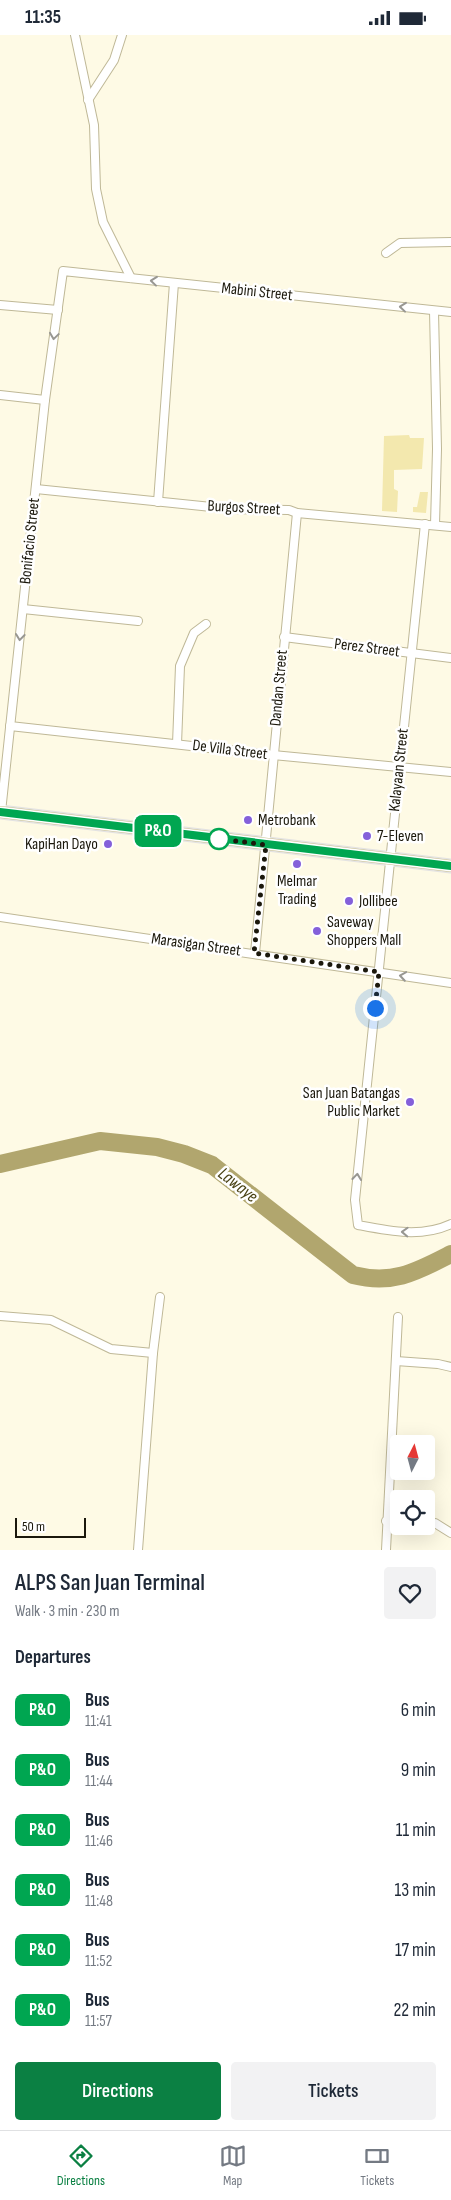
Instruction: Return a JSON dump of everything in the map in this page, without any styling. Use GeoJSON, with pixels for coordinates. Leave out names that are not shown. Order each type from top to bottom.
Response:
{"type":"FeatureCollection","features":[{"type":"Feature","properties":{"kind":"main road"},"geometry":{"type":"LineString","coordinates":[[1,812],[451,866]]}},
{"type":"Feature","properties":{"kind":"street"},"geometry":{"type":"LineString","coordinates":[[75,35],[94,125],[96,189],[103,222],[131,278]]}},
{"type":"Feature","properties":{"kind":"street"},"geometry":{"type":"LineString","coordinates":[[88,100],[114,60],[122,35]]}},
{"type":"Feature","properties":{"kind":"street"},"geometry":{"type":"LineString","coordinates":[[386,253],[400,243],[451,242]]}},
{"type":"Feature","properties":{"kind":"street","name":"Mabini Street"},"geometry":{"type":"LineString","coordinates":[[63,271],[451,312]]}},
{"type":"Feature","properties":{"kind":"street","name":"Bonifacio Street"},"geometry":{"type":"LineString","coordinates":[[1,812],[45,400],[63,271]]}},
{"type":"Feature","properties":{"kind":"street"},"geometry":{"type":"LineString","coordinates":[[158,502],[174,283]]}},
{"type":"Feature","properties":{"kind":"street"},"geometry":{"type":"LineString","coordinates":[[0,305],[58,310]]}},
{"type":"Feature","properties":{"kind":"street"},"geometry":{"type":"LineString","coordinates":[[434,311],[437,449],[435,525]]}},
{"type":"Feature","properties":{"kind":"street"},"geometry":{"type":"LineString","coordinates":[[0,395],[45,400]]}},
{"type":"Feature","properties":{"kind":"street","name":"Burgos Street"},"geometry":{"type":"LineString","coordinates":[[36,489],[231,509],[289,510],[296,513],[451,527]]}},
{"type":"Feature","properties":{"kind":"street","name":"Dandan Street"},"geometry":{"type":"LineString","coordinates":[[254,953],[266,845],[296,513]]}},
{"type":"Feature","properties":{"kind":"street","name":"Kalayaan Street"},"geometry":{"type":"LineString","coordinates":[[424,524],[355,1200],[358,1225],[395,1232],[421,1233],[451,1224]]}},
{"type":"Feature","properties":{"kind":"street"},"geometry":{"type":"LineString","coordinates":[[23,609],[138,621]]}},
{"type":"Feature","properties":{"kind":"street"},"geometry":{"type":"LineString","coordinates":[[177,744],[180,666],[194,633],[206,624]]}},
{"type":"Feature","properties":{"kind":"street","name":"Perez Street"},"geometry":{"type":"LineString","coordinates":[[284,637],[451,658]]}},
{"type":"Feature","properties":{"kind":"street","name":"De Villa Street"},"geometry":{"type":"LineString","coordinates":[[10,725],[273,755],[451,772]]}},
{"type":"Feature","properties":{"kind":"street","name":"Marasigan Street"},"geometry":{"type":"LineString","coordinates":[[0,917],[451,983]]}},
{"type":"Feature","properties":{"kind":"street"},"geometry":{"type":"LineString","coordinates":[[138,1550],[153,1353],[160,1297]]}},
{"type":"Feature","properties":{"kind":"street"},"geometry":{"type":"LineString","coordinates":[[0,1316],[51,1320],[111,1349],[153,1353]]}},
{"type":"Feature","properties":{"kind":"street"},"geometry":{"type":"LineString","coordinates":[[386,1550],[398,1317]]}},
{"type":"Feature","properties":{"kind":"street"},"geometry":{"type":"LineString","coordinates":[[396,1361],[438,1363],[451,1367]]}},
{"type":"Feature","properties":{"kind":"street"},"geometry":{"type":"LineString","coordinates":[[386,1521],[390,1521]]}},
{"type":"Feature","properties":{"kind":"street"},"geometry":{"type":"LineString","coordinates":[[435,1523],[451,1533]]}},
{"type":"Feature","properties":{"kind":"shaded area"},"geometry":{"type":"Polygon","coordinates":[[[409,435],[410,438],[424,438],[422,469],[394,470],[394,489],[398,491],[397,512],[382,511],[384,436],[409,435]]]}},
{"type":"Feature","properties":{"kind":"shaded area"},"geometry":{"type":"Polygon","coordinates":[[[420,492],[428,492],[426,513],[413,512],[413,507],[417,507],[420,492]]]}},
{"type":"Feature","properties":{"kind":"waterway","name":"Lawaye"},"geometry":{"type":"LineString","coordinates":[[0,1164],[100,1141],[157,1147],[184,1154],[212,1165],[353,1275],[367,1278],[404,1275],[451,1254]]}},
{"type":"Feature","properties":{"kind":"bus line","name":"P&O"},"geometry":{"type":"LineString","coordinates":[[0,812],[451,866]]}},
{"type":"Feature","properties":{"kind":"place","name":"Metrobank"},"geometry":{"type":"Point","coordinates":[248,820]}},
{"type":"Feature","properties":{"kind":"place","name":"7-Eleven"},"geometry":{"type":"Point","coordinates":[367,836]}},
{"type":"Feature","properties":{"kind":"place","name":"KapiHan Dayo"},"geometry":{"type":"Point","coordinates":[108,844]}},
{"type":"Feature","properties":{"kind":"place","name":"Melmar Trading"},"geometry":{"type":"Point","coordinates":[297,864]}},
{"type":"Feature","properties":{"kind":"place","name":"Jollibee"},"geometry":{"type":"Point","coordinates":[349,901]}},
{"type":"Feature","properties":{"kind":"place","name":"Saveway Shoppers Mall"},"geometry":{"type":"Point","coordinates":[317,931]}},
{"type":"Feature","properties":{"kind":"place","name":"San Juan Batangas Public Market"},"geometry":{"type":"Point","coordinates":[410,1102]}},
{"type":"Feature","properties":{"kind":"route"},"geometry":{"type":"LineString","coordinates":[[219,839],[214,838],[266,845],[254,953],[379,972],[375,1008]]}}]}
